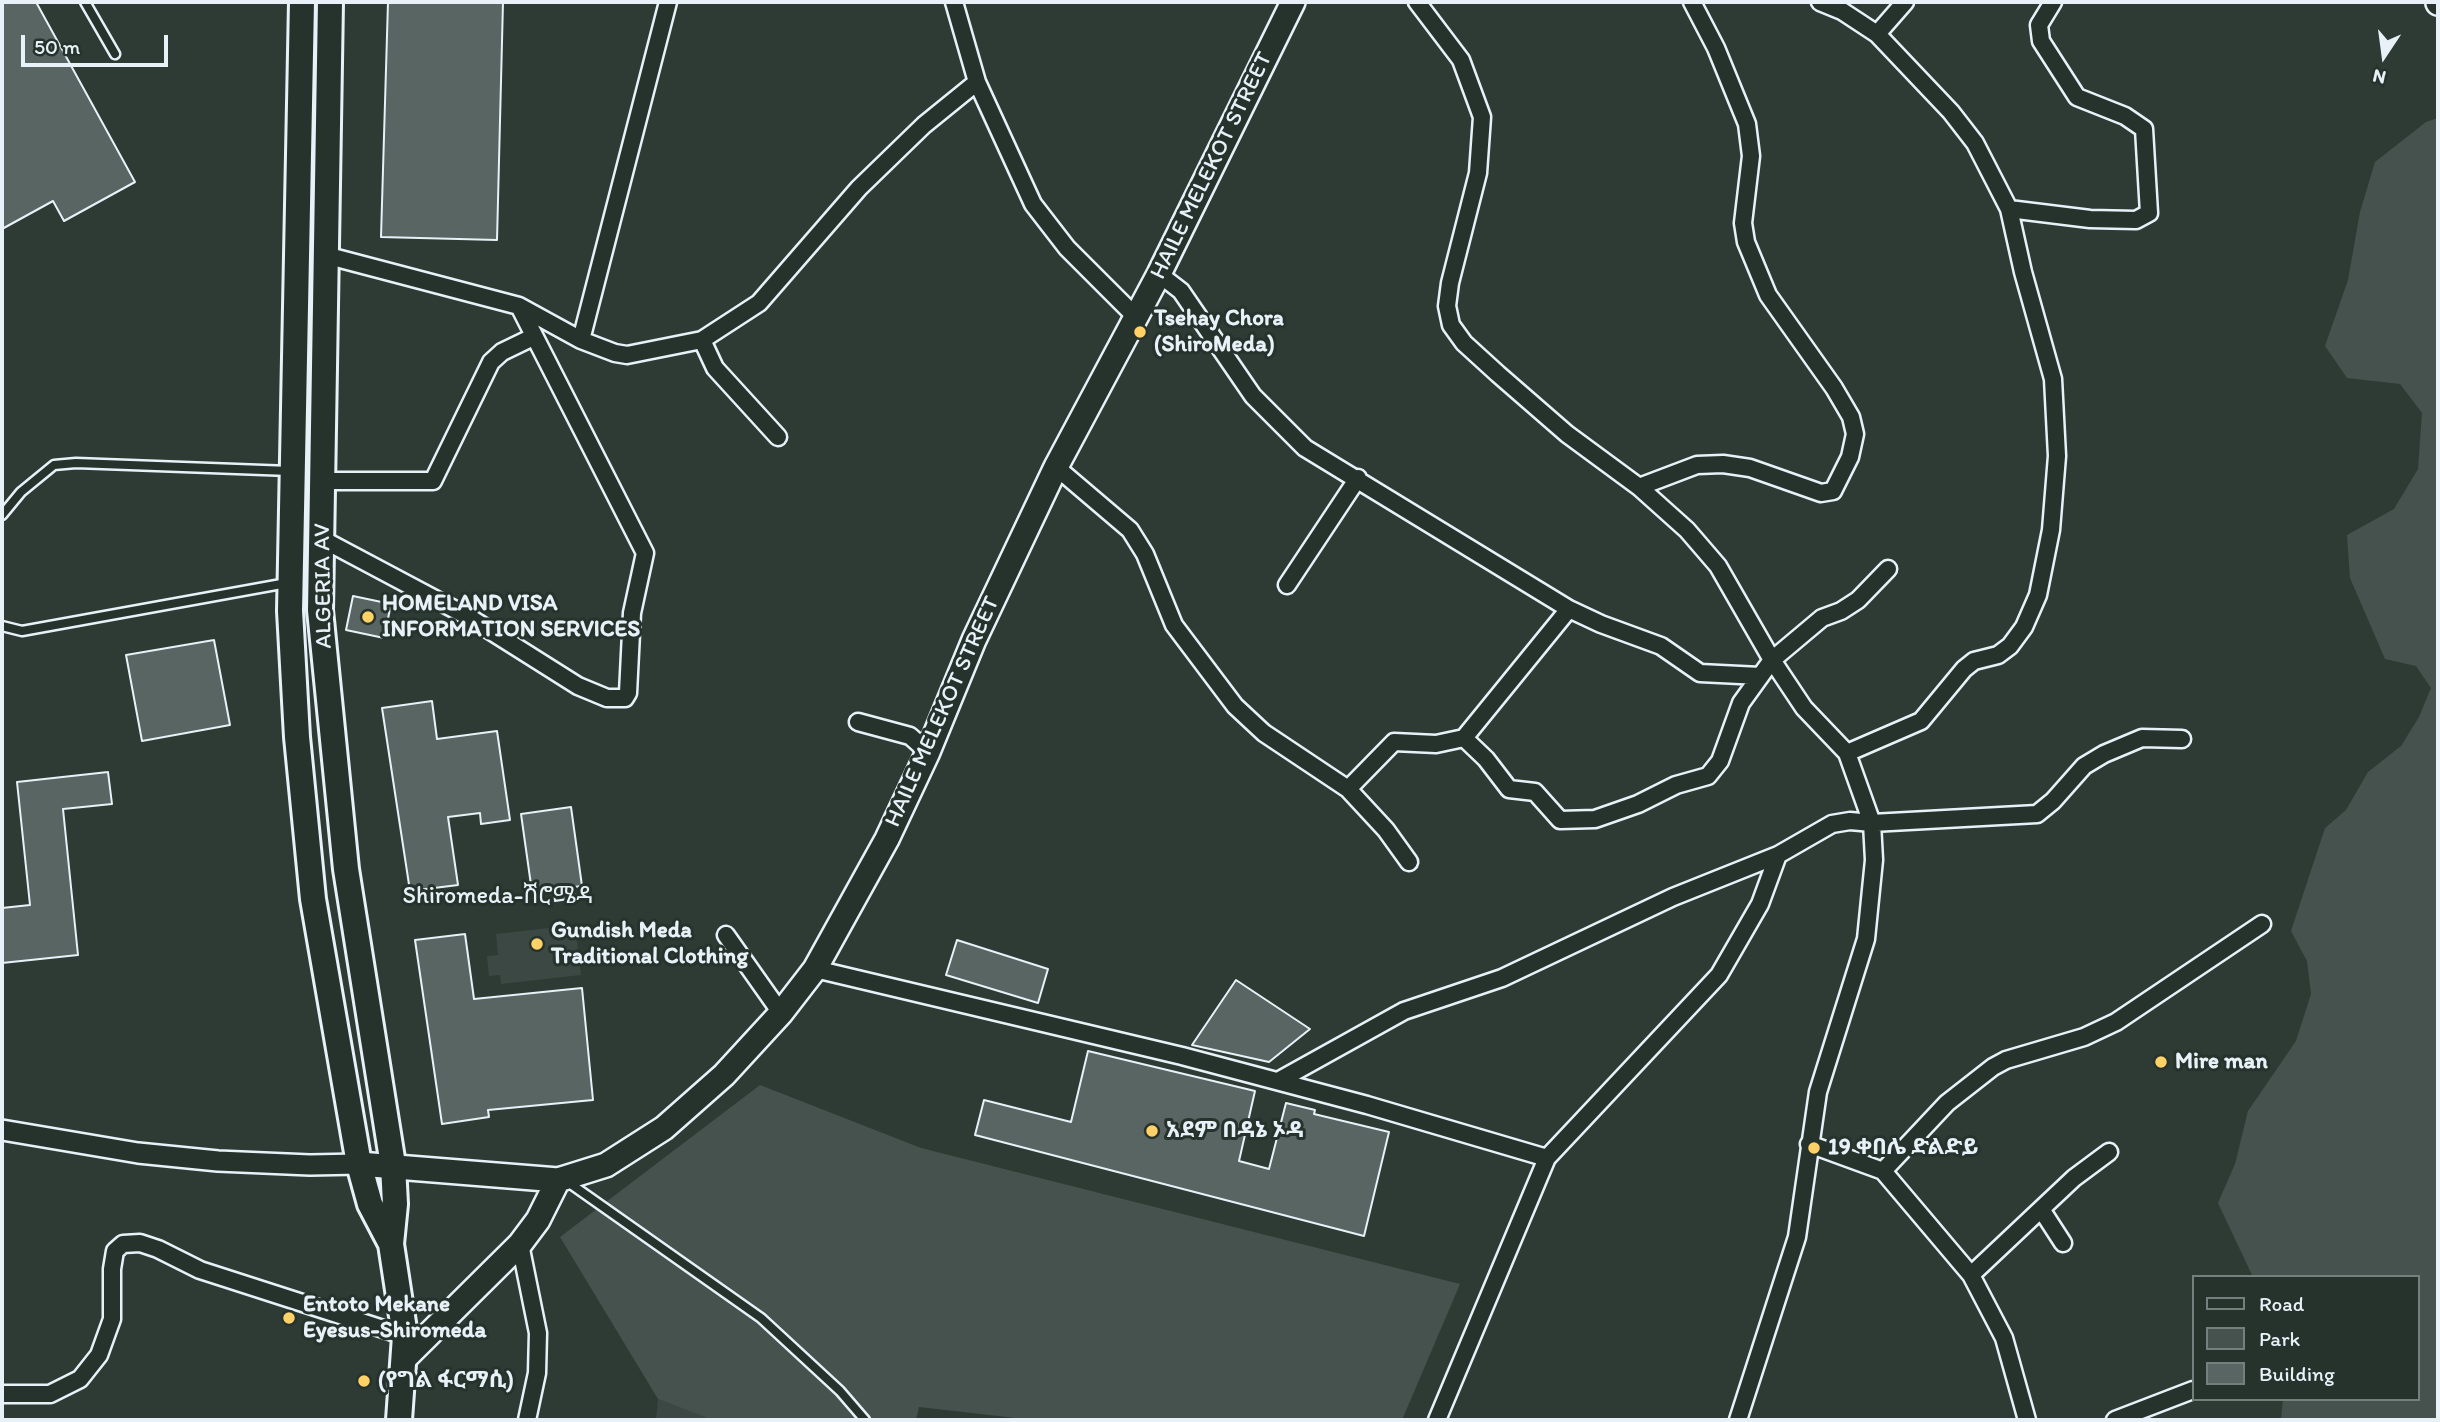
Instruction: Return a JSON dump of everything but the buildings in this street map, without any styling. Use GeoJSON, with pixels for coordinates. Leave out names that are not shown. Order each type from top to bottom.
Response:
{"type":"FeatureCollection","features":[{"type":"Feature","properties":{"kind":"main road","name":"ALGERIA AV"},"geometry":{"type":"LineString","coordinates":[[302,2],[290,583],[297,737],[313,899],[359,1164],[370,1205],[391,1244]]}},
{"type":"Feature","properties":{"kind":"main road","name":"ALGERIA AV"},"geometry":{"type":"LineString","coordinates":[[330,2],[320,610],[346,869],[393,1165],[395,1204],[391,1244]]}},
{"type":"Feature","properties":{"kind":"main road","name":"HAILE MELEKOT STREET"},"geometry":{"type":"LineString","coordinates":[[359,1164],[560,1179],[606,1165],[664,1128],[724,1075],[780,1013],[815,969],[887,839],[928,752],[974,639],[1056,467],[1159,274],[1293,2]]}},
{"type":"Feature","properties":{"kind":"main road"},"geometry":{"type":"LineString","coordinates":[[405,1347],[520,1244],[538,1220],[560,1179]]}},
{"type":"Feature","properties":{"kind":"main road"},"geometry":{"type":"LineString","coordinates":[[391,1244],[405,1347],[398,1420]]}},
{"type":"Feature","properties":{"kind":"street"},"geometry":{"type":"LineString","coordinates":[[581,340],[668,2]]}},
{"type":"Feature","properties":{"kind":"street"},"geometry":{"type":"LineString","coordinates":[[954,2],[976,82],[1033,204],[1067,248],[1136,317]]}},
{"type":"Feature","properties":{"kind":"street"},"geometry":{"type":"LineString","coordinates":[[1417,2],[1461,60],[1476,93],[1482,117],[1478,173],[1450,283],[1447,306],[1451,325],[1464,343],[1557,425],[1639,487],[1687,530],[1718,566],[1772,660],[1804,708],[1847,753],[1872,823],[1874,859],[1866,939],[1818,1091],[1797,1237],[1738,1420]]}},
{"type":"Feature","properties":{"kind":"street"},"geometry":{"type":"LineString","coordinates":[[1639,487],[1697,465],[1723,464],[1750,468],[1821,493],[1833,491],[1850,457],[1855,434],[1851,417],[1833,388],[1768,295],[1746,242],[1743,223],[1751,156],[1747,124],[1716,48],[1692,2]]}},
{"type":"Feature","properties":{"kind":"street"},"geometry":{"type":"LineString","coordinates":[[1820,2],[1842,11],[1877,34],[1951,112],[1975,143],[2009,209],[2022,272],[2038,316],[2053,379],[2057,456],[2051,530],[2038,595],[2010,646],[1998,655],[1974,661],[1964,669],[1921,721],[1847,753]]}},
{"type":"Feature","properties":{"kind":"street"},"geometry":{"type":"LineString","coordinates":[[1877,34],[1905,2]]}},
{"type":"Feature","properties":{"kind":"street"},"geometry":{"type":"LineString","coordinates":[[2009,209],[2090,219],[2136,220],[2149,213],[2144,129],[2125,116],[2077,97],[2042,41],[2039,25],[2053,2]]}},
{"type":"Feature","properties":{"kind":"street"},"geometry":{"type":"LineString","coordinates":[[325,255],[519,306],[581,340],[627,355],[702,340],[759,303],[859,188],[925,125],[976,82]]}},
{"type":"Feature","properties":{"kind":"street"},"geometry":{"type":"LineString","coordinates":[[1159,274],[1181,291],[1211,330],[1233,370],[1286,432],[1305,448],[1569,609],[1661,646],[1700,673],[1760,676]]}},
{"type":"Feature","properties":{"kind":"street"},"geometry":{"type":"LineString","coordinates":[[322,539],[467,616],[578,686],[607,698],[625,698],[628,693],[632,613],[645,553],[519,306]]}},
{"type":"Feature","properties":{"kind":"street"},"geometry":{"type":"LineString","coordinates":[[323,481],[433,481],[491,362],[502,352],[533,337]]}},
{"type":"Feature","properties":{"kind":"street"},"geometry":{"type":"LineString","coordinates":[[702,340],[715,368],[778,437]]}},
{"type":"Feature","properties":{"kind":"street"},"geometry":{"type":"LineString","coordinates":[[1056,467],[1130,530],[1145,554],[1174,625],[1235,706],[1264,733],[1348,789],[1386,830],[1409,862]]}},
{"type":"Feature","properties":{"kind":"street"},"geometry":{"type":"LineString","coordinates":[[1287,585],[1358,478]]}},
{"type":"Feature","properties":{"kind":"street"},"geometry":{"type":"LineString","coordinates":[[1464,738],[1486,759],[1509,789],[1535,792],[1560,820],[1595,819],[1638,804],[1676,785],[1708,776],[1720,761],[1741,704],[1772,660],[1822,618],[1842,611],[1858,600],[1888,569]]}},
{"type":"Feature","properties":{"kind":"street"},"geometry":{"type":"LineString","coordinates":[[1348,789],[1394,743],[1436,744],[1464,738],[1569,609]]}},
{"type":"Feature","properties":{"kind":"street"},"geometry":{"type":"LineString","coordinates":[[858,722],[910,736],[928,752]]}},
{"type":"Feature","properties":{"kind":"street"},"geometry":{"type":"LineString","coordinates":[[1278,1081],[1404,1011],[1503,978],[1674,897],[1778,855],[1832,824],[1850,821],[1872,823],[2037,814],[2053,801],[2084,766],[2104,754],[2143,738],[2182,739]]}},
{"type":"Feature","properties":{"kind":"street"},"geometry":{"type":"LineString","coordinates":[[1437,1420],[1547,1158],[1719,975],[1760,904],[1778,855]]}},
{"type":"Feature","properties":{"kind":"street"},"geometry":{"type":"LineString","coordinates":[[1883,1171],[1947,1103],[1993,1067],[2006,1060],[2084,1037],[2116,1022],[2262,924]]}},
{"type":"Feature","properties":{"kind":"street"},"geometry":{"type":"LineString","coordinates":[[726,935],[780,1013]]}},
{"type":"Feature","properties":{"kind":"street"},"geometry":{"type":"LineString","coordinates":[[815,969],[1278,1081],[1547,1158]]}},
{"type":"Feature","properties":{"kind":"street"},"geometry":{"type":"LineString","coordinates":[[2,1130],[138,1153],[204,1160],[310,1166],[359,1164]]}},
{"type":"Feature","properties":{"kind":"street"},"geometry":{"type":"LineString","coordinates":[[1809,1144],[1883,1171],[1971,1275],[2004,1338],[2027,1420]]}},
{"type":"Feature","properties":{"kind":"street"},"geometry":{"type":"LineString","coordinates":[[1971,1275],[2041,1209],[2109,1152]]}},
{"type":"Feature","properties":{"kind":"street"},"geometry":{"type":"LineString","coordinates":[[2041,1209],[2063,1243]]}},
{"type":"Feature","properties":{"kind":"street"},"geometry":{"type":"LineString","coordinates":[[3,1394],[50,1394],[80,1379],[99,1356],[112,1319],[111,1269],[115,1251],[123,1244],[139,1243],[159,1249],[200,1270],[405,1347]]}},
{"type":"Feature","properties":{"kind":"street"},"geometry":{"type":"LineString","coordinates":[[520,1244],[538,1333],[537,1373],[527,1420]]}},
{"type":"Feature","properties":{"kind":"street"},"geometry":{"type":"LineString","coordinates":[[2115,1420],[2192,1390]]}},
{"type":"Feature","properties":{"kind":"lane"},"geometry":{"type":"LineString","coordinates":[[85,2],[116,54]]}},
{"type":"Feature","properties":{"kind":"lane"},"geometry":{"type":"LineString","coordinates":[[2,515],[21,492],[54,465],[76,463],[293,471]]}},
{"type":"Feature","properties":{"kind":"lane"},"geometry":{"type":"LineString","coordinates":[[2,626],[22,631],[290,583]]}},
{"type":"Feature","properties":{"kind":"lane"},"geometry":{"type":"LineString","coordinates":[[560,1179],[761,1318],[840,1391],[865,1420]]}},
{"type":"Feature","properties":{"kind":"shaded area","name":"Gundish Meda Traditional Clothing"},"geometry":{"type":"Polygon","coordinates":[[[575,925],[581,975],[501,984],[500,975],[489,976],[487,956],[498,955],[496,934],[575,925]]]}},
{"type":"Feature","properties":{"kind":"shaded area"},"geometry":{"type":"Polygon","coordinates":[[[658,1399],[716,1420],[656,1420],[658,1399]]]}},
{"type":"Feature","properties":{"kind":"green space"},"geometry":{"type":"Polygon","coordinates":[[[2438,118],[2438,1420],[2281,1420],[2283,1401],[2419,1401],[2419,1275],[2252,1275],[2218,1203],[2235,1164],[2248,1111],[2296,1041],[2311,994],[2307,961],[2291,931],[2325,828],[2346,810],[2368,772],[2401,746],[2419,717],[2431,688],[2416,666],[2385,659],[2350,578],[2347,535],[2394,509],[2418,469],[2422,413],[2400,384],[2347,378],[2325,346],[2348,280],[2360,212],[2375,162],[2426,122],[2438,118]]]}},
{"type":"Feature","properties":{"kind":"green space"},"geometry":{"type":"Polygon","coordinates":[[[760,1085],[921,1148],[1460,1284],[1402,1420],[1033,1420],[919,1407],[916,1420],[713,1420],[658,1399],[560,1237],[760,1085]]]}},
{"type":"Feature","properties":{"kind":"place","name":"Tsehay Chora (ShiroMeda)"},"geometry":{"type":"Point","coordinates":[1140,332]}},
{"type":"Feature","properties":{"kind":"place","name":"HOMELAND VISA INFORMATION SERVICES"},"geometry":{"type":"Point","coordinates":[368,617]}},
{"type":"Feature","properties":{"kind":"place","name":"Gundish Meda Traditional Clothing"},"geometry":{"type":"Point","coordinates":[537,944]}},
{"type":"Feature","properties":{"kind":"place","name":"Mire man"},"geometry":{"type":"Point","coordinates":[2161,1062]}},
{"type":"Feature","properties":{"kind":"place","name":"አደም በዳኔ ኦዳ"},"geometry":{"type":"Point","coordinates":[1152,1131]}},
{"type":"Feature","properties":{"kind":"place","name":"19 ቀበሌ ድልድይ"},"geometry":{"type":"Point","coordinates":[1814,1148]}},
{"type":"Feature","properties":{"kind":"place","name":"Entoto Mekane Eyesus-Shiromeda"},"geometry":{"type":"Point","coordinates":[289,1318]}},
{"type":"Feature","properties":{"kind":"place","name":"(የግል ፋርማሲ)"},"geometry":{"type":"Point","coordinates":[364,1381]}},
{"type":"Feature","properties":{"kind":"district","name":"Shiromeda-ሽሮሜዳ"},"geometry":{"type":"Point","coordinates":[498,897]}}]}
